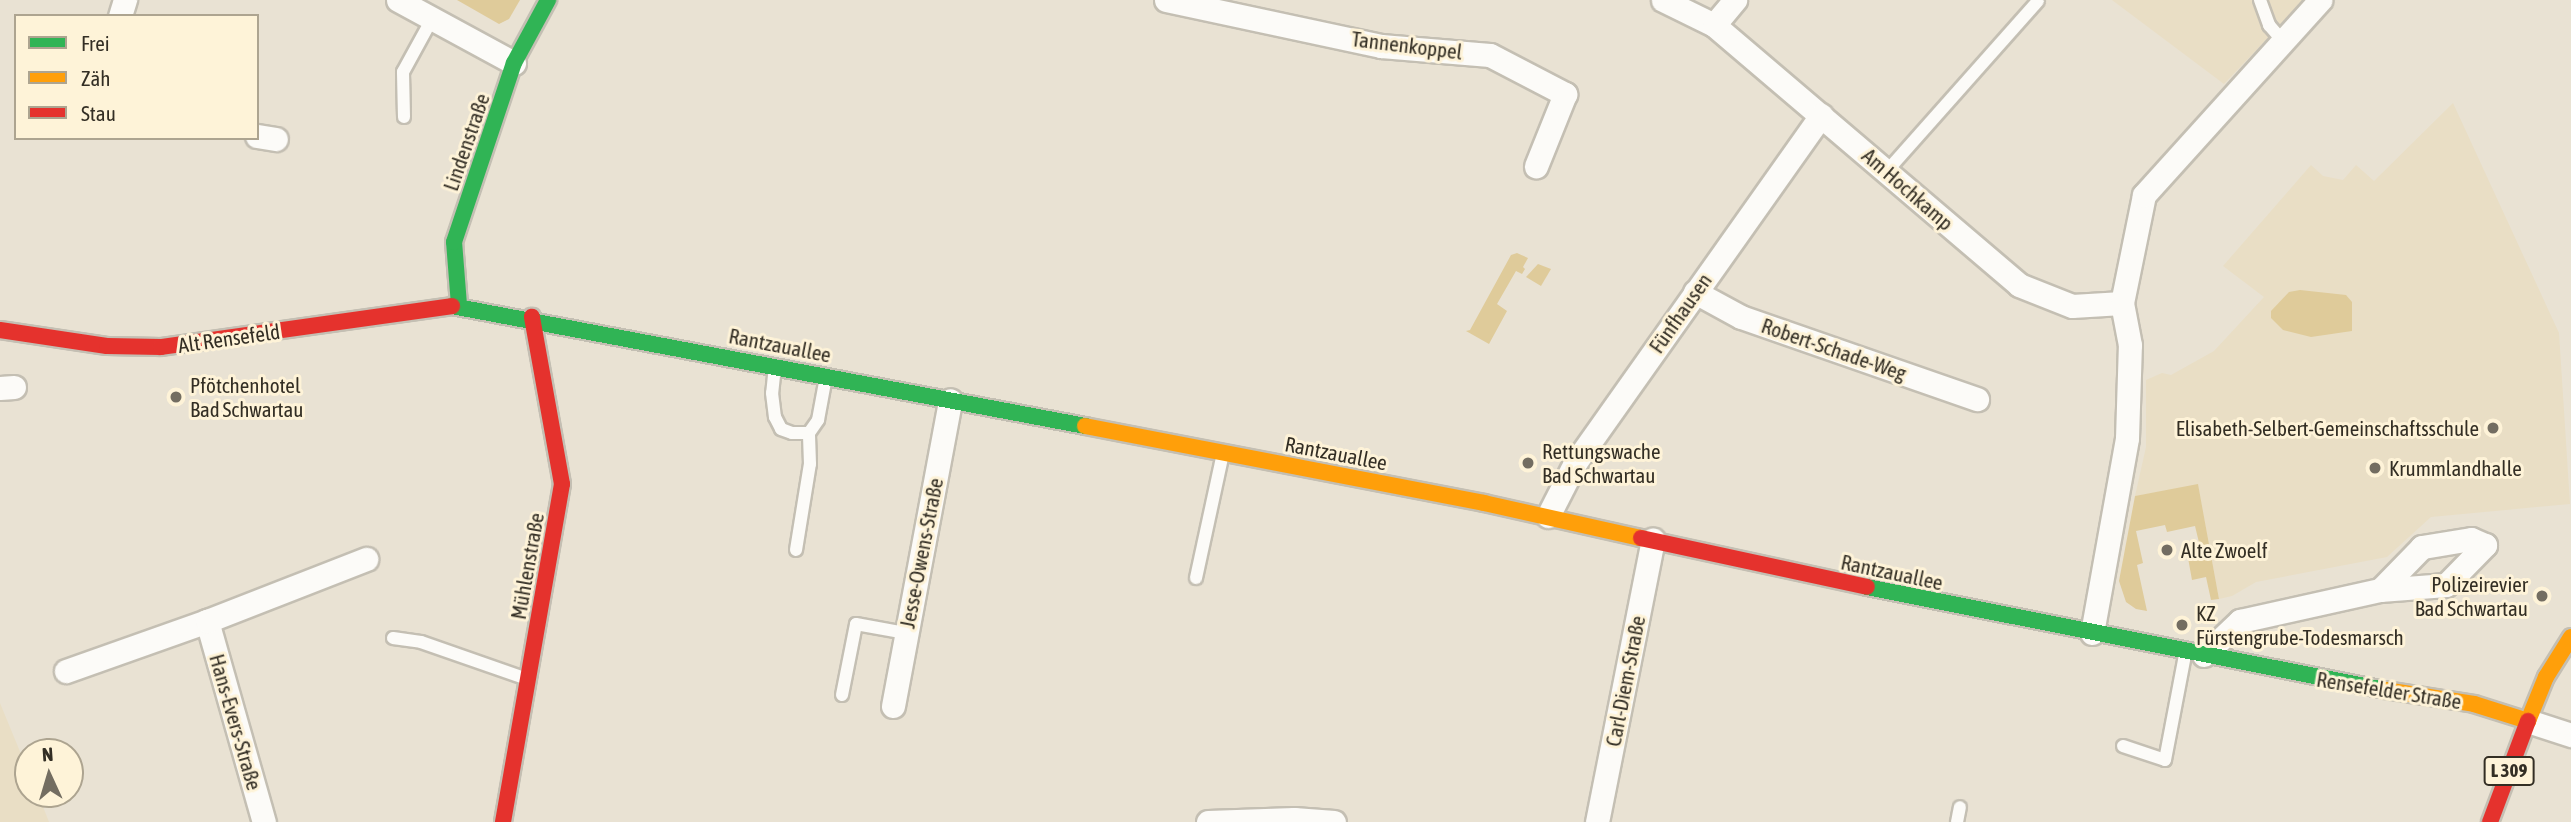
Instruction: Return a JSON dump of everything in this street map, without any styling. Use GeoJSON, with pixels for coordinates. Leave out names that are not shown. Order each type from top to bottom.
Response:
{"type":"FeatureCollection","features":[{"type":"Feature","properties":{"kind":"main road","name":"Lindenstraße"},"geometry":{"type":"LineString","coordinates":[[459,305],[454,242],[514,63],[548,0]]}},
{"type":"Feature","properties":{"kind":"main road","name":"Rantzauallee"},"geometry":{"type":"LineString","coordinates":[[459,305],[532,317],[1548,516],[1970,610],[2195,653]]}},
{"type":"Feature","properties":{"kind":"main road","name":"Alt Rensefeld"},"geometry":{"type":"LineString","coordinates":[[0,330],[107,346],[161,347],[459,305]]}},
{"type":"Feature","properties":{"kind":"main road","name":"Mühlenstraße"},"geometry":{"type":"LineString","coordinates":[[503,822],[562,484],[532,317]]}},
{"type":"Feature","properties":{"kind":"main road","name":"L 309"},"geometry":{"type":"LineString","coordinates":[[2490,822],[2546,677],[2571,637]]}},
{"type":"Feature","properties":{"kind":"main road","name":"Rensefelder Straße"},"geometry":{"type":"LineString","coordinates":[[2195,653],[2343,684],[2474,704],[2528,721]]}},
{"type":"Feature","properties":{"kind":"street"},"geometry":{"type":"LineString","coordinates":[[398,0],[514,63]]}},
{"type":"Feature","properties":{"kind":"street","name":"Tannenkoppel"},"geometry":{"type":"LineString","coordinates":[[1166,0],[1381,46],[1490,55],[1565,94],[1536,166]]}},
{"type":"Feature","properties":{"kind":"street","name":"Am Hochkamp"},"geometry":{"type":"LineString","coordinates":[[1663,0],[1714,25],[2019,285],[2072,306],[2122,303]]}},
{"type":"Feature","properties":{"kind":"street"},"geometry":{"type":"LineString","coordinates":[[1714,25],[1735,0]]}},
{"type":"Feature","properties":{"kind":"street"},"geometry":{"type":"LineString","coordinates":[[2092,633],[2127,438],[2130,345],[2122,303],[2144,195],[2320,0]]}},
{"type":"Feature","properties":{"kind":"street","name":"Fünfhausen"},"geometry":{"type":"LineString","coordinates":[[1548,516],[1575,463],[1821,115]]}},
{"type":"Feature","properties":{"kind":"street","name":"Robert-Schade-Weg"},"geometry":{"type":"LineString","coordinates":[[1695,292],[1741,317],[1976,398]]}},
{"type":"Feature","properties":{"kind":"street","name":"Jesse-Owens-Straße"},"geometry":{"type":"LineString","coordinates":[[893,706],[950,401]]}},
{"type":"Feature","properties":{"kind":"street","name":"Carl-Diem-Straße"},"geometry":{"type":"LineString","coordinates":[[1597,822],[1653,540]]}},
{"type":"Feature","properties":{"kind":"street"},"geometry":{"type":"LineString","coordinates":[[66,671],[207,621],[366,559]]}},
{"type":"Feature","properties":{"kind":"street"},"geometry":{"type":"LineString","coordinates":[[2195,653],[2239,621],[2380,590]]}},
{"type":"Feature","properties":{"kind":"street","name":"Hans-Evers-Straße"},"geometry":{"type":"LineString","coordinates":[[207,621],[264,822]]}},
{"type":"Feature","properties":{"kind":"street","name":"Rensefelder Straße"},"geometry":{"type":"LineString","coordinates":[[2528,721],[2571,735]]}},
{"type":"Feature","properties":{"kind":"street"},"geometry":{"type":"LineString","coordinates":[[1208,822],[1294,819],[1334,822]]}},
{"type":"Feature","properties":{"kind":"lane"},"geometry":{"type":"LineString","coordinates":[[2260,0],[2269,24],[2283,41]]}},
{"type":"Feature","properties":{"kind":"lane"},"geometry":{"type":"LineString","coordinates":[[1886,171],[2038,1]]}},
{"type":"Feature","properties":{"kind":"lane"},"geometry":{"type":"LineString","coordinates":[[404,117],[403,72],[432,19]]}},
{"type":"Feature","properties":{"kind":"lane"},"geometry":{"type":"LineString","coordinates":[[775,366],[772,393],[775,417],[781,429],[792,433],[808,433]]}},
{"type":"Feature","properties":{"kind":"lane"},"geometry":{"type":"LineString","coordinates":[[796,550],[810,464],[808,433],[818,420],[827,376]]}},
{"type":"Feature","properties":{"kind":"lane"},"geometry":{"type":"LineString","coordinates":[[1196,578],[1223,453]]}},
{"type":"Feature","properties":{"kind":"lane"},"geometry":{"type":"LineString","coordinates":[[842,695],[856,624],[906,633]]}},
{"type":"Feature","properties":{"kind":"lane"},"geometry":{"type":"LineString","coordinates":[[393,638],[421,642],[527,679]]}},
{"type":"Feature","properties":{"kind":"lane"},"geometry":{"type":"LineString","coordinates":[[2123,746],[2165,760],[2195,653]]}},
{"type":"Feature","properties":{"kind":"lane"},"geometry":{"type":"LineString","coordinates":[[1956,822],[1960,807]]}},
{"type":"Feature","properties":{"kind":"shaded area"},"geometry":{"type":"Polygon","coordinates":[[[457,0],[520,0],[509,19],[499,24],[457,0]]]}},
{"type":"Feature","properties":{"kind":"shaded area"},"geometry":{"type":"Polygon","coordinates":[[[2112,0],[2304,0],[2224,84],[2112,0]]]}},
{"type":"Feature","properties":{"kind":"shaded area"},"geometry":{"type":"Polygon","coordinates":[[[2453,103],[2559,333],[2570,504],[2431,517],[2387,557],[2256,582],[2232,596],[2219,599],[2198,485],[2135,496],[2146,447],[2146,380],[2162,373],[2171,375],[2214,351],[2264,297],[2223,266],[2311,165],[2323,176],[2343,180],[2356,165],[2374,181],[2453,103]]]}},
{"type":"Feature","properties":{"kind":"shaded area"},"geometry":{"type":"Polygon","coordinates":[[[1517,253],[1528,258],[1523,267],[1525,269],[1522,274],[1516,271],[1497,304],[1507,311],[1489,344],[1466,331],[1470,330],[1511,255],[1517,253]]]}},
{"type":"Feature","properties":{"kind":"shaded area"},"geometry":{"type":"Polygon","coordinates":[[[1538,264],[1551,269],[1541,286],[1526,277],[1538,264]]]}},
{"type":"Feature","properties":{"kind":"shaded area"},"geometry":{"type":"Polygon","coordinates":[[[2300,290],[2346,295],[2352,302],[2352,331],[2311,337],[2283,330],[2271,318],[2271,311],[2289,292],[2300,290]]]}},
{"type":"Feature","properties":{"kind":"shaded area"},"geometry":{"type":"Polygon","coordinates":[[[2198,484],[2219,599],[2211,600],[2206,577],[2192,580],[2188,558],[2202,555],[2195,526],[2167,532],[2165,525],[2136,531],[2143,563],[2137,565],[2147,611],[2136,609],[2126,602],[2119,581],[2135,496],[2198,484]]]}},
{"type":"Feature","properties":{"kind":"shaded area"},"geometry":{"type":"Polygon","coordinates":[[[0,703],[14,738],[14,808],[44,808],[49,822],[0,822],[0,703]]]}},
{"type":"Feature","properties":{"kind":"traffic: fast"},"geometry":{"type":"LineString","coordinates":[[459,305],[454,242],[514,63],[548,0]]}},
{"type":"Feature","properties":{"kind":"traffic: fast"},"geometry":{"type":"LineString","coordinates":[[452,306],[1085,426]]}},
{"type":"Feature","properties":{"kind":"traffic: fast"},"geometry":{"type":"LineString","coordinates":[[1867,587],[2385,690]]}},
{"type":"Feature","properties":{"kind":"traffic: slow"},"geometry":{"type":"LineString","coordinates":[[1085,426],[1484,503],[1641,538]]}},
{"type":"Feature","properties":{"kind":"traffic: slow"},"geometry":{"type":"LineString","coordinates":[[2385,690],[2474,704],[2528,721],[2546,677],[2571,637]]}},
{"type":"Feature","properties":{"kind":"traffic: jam"},"geometry":{"type":"LineString","coordinates":[[0,330],[107,346],[161,347],[452,306]]}},
{"type":"Feature","properties":{"kind":"traffic: jam"},"geometry":{"type":"LineString","coordinates":[[503,822],[562,484],[532,317]]}},
{"type":"Feature","properties":{"kind":"traffic: jam"},"geometry":{"type":"LineString","coordinates":[[1641,538],[1867,587]]}},
{"type":"Feature","properties":{"kind":"traffic: jam"},"geometry":{"type":"LineString","coordinates":[[2490,822],[2528,721]]}},
{"type":"Feature","properties":{"kind":"place","name":"Pfötchenhotel Bad Schwartau"},"geometry":{"type":"Point","coordinates":[176,397]}},
{"type":"Feature","properties":{"kind":"place","name":"Elisabeth-Selbert-Gemeinschaftsschule"},"geometry":{"type":"Point","coordinates":[2493,428]}},
{"type":"Feature","properties":{"kind":"place","name":"Rettungswache Bad Schwartau"},"geometry":{"type":"Point","coordinates":[1528,463]}},
{"type":"Feature","properties":{"kind":"place","name":"Krummlandhalle"},"geometry":{"type":"Point","coordinates":[2375,468]}},
{"type":"Feature","properties":{"kind":"place","name":"Alte Zwoelf"},"geometry":{"type":"Point","coordinates":[2167,550]}},
{"type":"Feature","properties":{"kind":"place","name":"Polizeirevier Bad Schwartau"},"geometry":{"type":"Point","coordinates":[2542,596]}},
{"type":"Feature","properties":{"kind":"place","name":"KZ Fürstengrube-Todesmarsch"},"geometry":{"type":"Point","coordinates":[2182,625]}}]}
